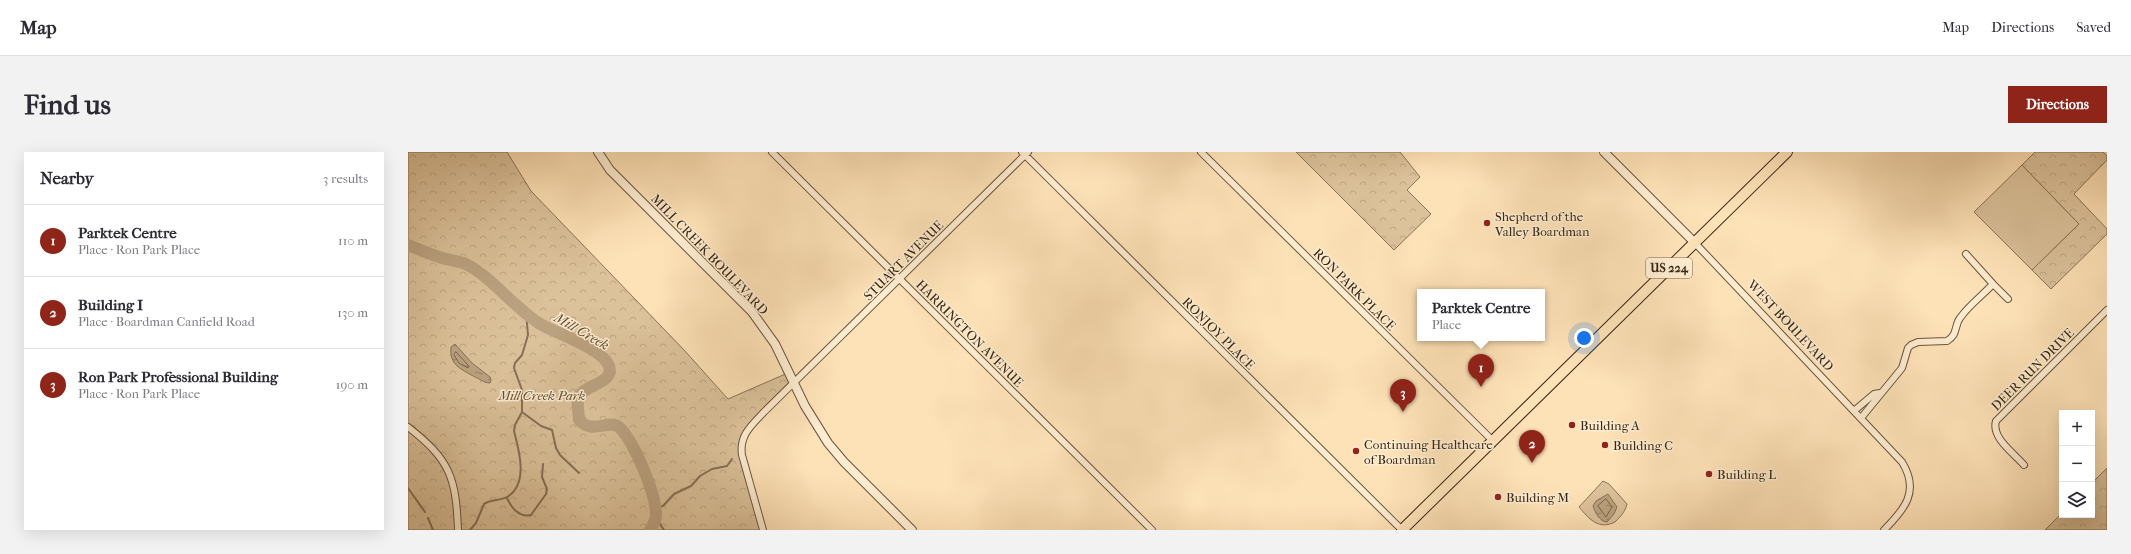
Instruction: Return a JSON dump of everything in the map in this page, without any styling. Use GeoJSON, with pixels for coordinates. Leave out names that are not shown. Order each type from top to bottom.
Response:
{"type":"FeatureCollection","features":[{"type":"Feature","properties":{"kind":"main road","name":"US 224"},"geometry":{"type":"LineString","coordinates":[[1402,530],[1787,152]]}},
{"type":"Feature","properties":{"kind":"street","name":"MILL CREEK BOULEVARD"},"geometry":{"type":"LineString","coordinates":[[598,152],[610,170],[752,312],[775,344],[805,406],[828,443],[844,462],[912,530]]}},
{"type":"Feature","properties":{"kind":"street","name":"HARRINGTON AVENUE"},"geometry":{"type":"LineString","coordinates":[[772,152],[1152,530]]}},
{"type":"Feature","properties":{"kind":"street","name":"RON PARK PLACE"},"geometry":{"type":"LineString","coordinates":[[1201,152],[1493,441]]}},
{"type":"Feature","properties":{"kind":"street","name":"WEST BOULEVARD"},"geometry":{"type":"LineString","coordinates":[[1604,152],[1695,243],[1902,462],[1910,480],[1910,490],[1906,505],[1900,514],[1884,530]]}},
{"type":"Feature","properties":{"kind":"street","name":"STUART AVENUE"},"geometry":{"type":"LineString","coordinates":[[763,530],[742,455],[743,439],[751,425],[900,279],[1025,153]]}},
{"type":"Feature","properties":{"kind":"street","name":"RONJOY PLACE"},"geometry":{"type":"LineString","coordinates":[[1025,153],[1402,530]]}},
{"type":"Feature","properties":{"kind":"street"},"geometry":{"type":"LineString","coordinates":[[1966,254],[2008,299]]}},
{"type":"Feature","properties":{"kind":"street"},"geometry":{"type":"LineString","coordinates":[[1861,418],[1902,368],[1908,348],[1918,342],[1946,341],[1951,339],[1955,333],[1959,319],[1993,284]]}},
{"type":"Feature","properties":{"kind":"street","name":"DEER RUN DRIVE"},"geometry":{"type":"LineString","coordinates":[[2024,465],[1998,438],[1994,429],[1996,421],[2107,310]]}},
{"type":"Feature","properties":{"kind":"street"},"geometry":{"type":"LineString","coordinates":[[1854,410],[1874,394],[1880,393]]}},
{"type":"Feature","properties":{"kind":"street"},"geometry":{"type":"LineString","coordinates":[[408,427],[436,451],[449,472],[456,496],[458,530]]}},
{"type":"Feature","properties":{"kind":"green space","name":"Mill Creek Park"},"geometry":{"type":"Polygon","coordinates":[[[408,152],[507,152],[531,191],[685,351],[728,399],[790,372],[794,383],[751,425],[741,445],[763,530],[408,530],[408,152]]]}},
{"type":"Feature","properties":{"kind":"green space"},"geometry":{"type":"Polygon","coordinates":[[[1296,152],[1400,152],[1420,177],[1407,190],[1431,214],[1394,250],[1296,152]]]}},
{"type":"Feature","properties":{"kind":"green space"},"geometry":{"type":"Polygon","coordinates":[[[2035,152],[2103,152],[2107,156],[2107,160],[2074,194],[2107,229],[2107,234],[2051,289],[2032,270],[2079,224],[2022,165],[2035,152]]]}},
{"type":"Feature","properties":{"kind":"green space"},"geometry":{"type":"Polygon","coordinates":[[[2022,165],[2079,224],[2032,270],[1974,212],[2022,165]]]}},
{"type":"Feature","properties":{"kind":"green space"},"geometry":{"type":"Polygon","coordinates":[[[2107,468],[2107,530],[2045,530],[2059,516],[2059,518],[2095,518],[2095,480],[2107,468]]]}},
{"type":"Feature","properties":{"kind":"green space"},"geometry":{"type":"Polygon","coordinates":[[[1603,481],[1609,484],[1627,504],[1622,514],[1615,522],[1604,525],[1591,520],[1579,507],[1603,481]]]}},
{"type":"Feature","properties":{"kind":"water"},"geometry":{"type":"Polygon","coordinates":[[[455,344],[472,363],[490,377],[490,383],[482,381],[457,366],[451,353],[451,347],[455,344]]]}},
{"type":"Feature","properties":{"kind":"water"},"geometry":{"type":"Polygon","coordinates":[[[1608,494],[1617,507],[1614,514],[1607,522],[1600,518],[1593,506],[1596,501],[1608,494]]]}},
{"type":"Feature","properties":{"kind":"waterway","name":"Mill Creek"},"geometry":{"type":"LineString","coordinates":[[408,245],[435,256],[466,264],[486,277],[523,312],[533,319],[542,325],[579,342],[605,360],[609,366],[610,372],[607,377],[603,381],[580,394],[578,399],[579,420],[584,424],[595,427],[615,425],[625,434],[644,469],[653,496],[656,516],[655,522],[650,530]]}},
{"type":"Feature","properties":{"kind":"waterway"},"geometry":{"type":"LineString","coordinates":[[470,530],[476,523],[484,504],[507,497],[514,491],[518,484],[521,466],[514,431],[515,425],[522,412],[522,390],[514,368],[515,363],[522,355],[528,335],[526,311]]}},
{"type":"Feature","properties":{"kind":"waterway"},"geometry":{"type":"LineString","coordinates":[[522,412],[541,426],[552,430],[556,448],[560,455],[579,473]]}},
{"type":"Feature","properties":{"kind":"waterway"},"geometry":{"type":"LineString","coordinates":[[656,508],[663,506],[674,494],[691,486],[700,476],[712,469],[727,466],[732,459]]}},
{"type":"Feature","properties":{"kind":"waterway"},"geometry":{"type":"LineString","coordinates":[[507,498],[516,511],[523,515],[531,515],[546,494],[547,489],[542,477],[543,464]]}},
{"type":"Feature","properties":{"kind":"waterway"},"geometry":{"type":"LineString","coordinates":[[408,488],[425,512]]}},
{"type":"Feature","properties":{"kind":"waterway"},"geometry":{"type":"LineString","coordinates":[[428,518],[433,530]]}},
{"type":"Feature","properties":{"kind":"waterway"},"geometry":{"type":"LineString","coordinates":[[656,518],[664,530]]}},
{"type":"Feature","properties":{"kind":"place","name":"Shepherd of the Valley Boardman"},"geometry":{"type":"Point","coordinates":[1487,223]}},
{"type":"Feature","properties":{"kind":"place","name":"Parktek Centre"},"geometry":{"type":"Point","coordinates":[1481,387]}},
{"type":"Feature","properties":{"kind":"place","name":"Ron Park Professional Building"},"geometry":{"type":"Point","coordinates":[1403,412]}},
{"type":"Feature","properties":{"kind":"place","name":"Building A"},"geometry":{"type":"Point","coordinates":[1572,425]}},
{"type":"Feature","properties":{"kind":"place","name":"Building C"},"geometry":{"type":"Point","coordinates":[1605,445]}},
{"type":"Feature","properties":{"kind":"place","name":"Continuing Healthcare of Boardman"},"geometry":{"type":"Point","coordinates":[1356,451]}},
{"type":"Feature","properties":{"kind":"place","name":"Building I"},"geometry":{"type":"Point","coordinates":[1532,463]}},
{"type":"Feature","properties":{"kind":"place","name":"Building L"},"geometry":{"type":"Point","coordinates":[1709,474]}},
{"type":"Feature","properties":{"kind":"place","name":"Building M"},"geometry":{"type":"Point","coordinates":[1498,497]}}]}
